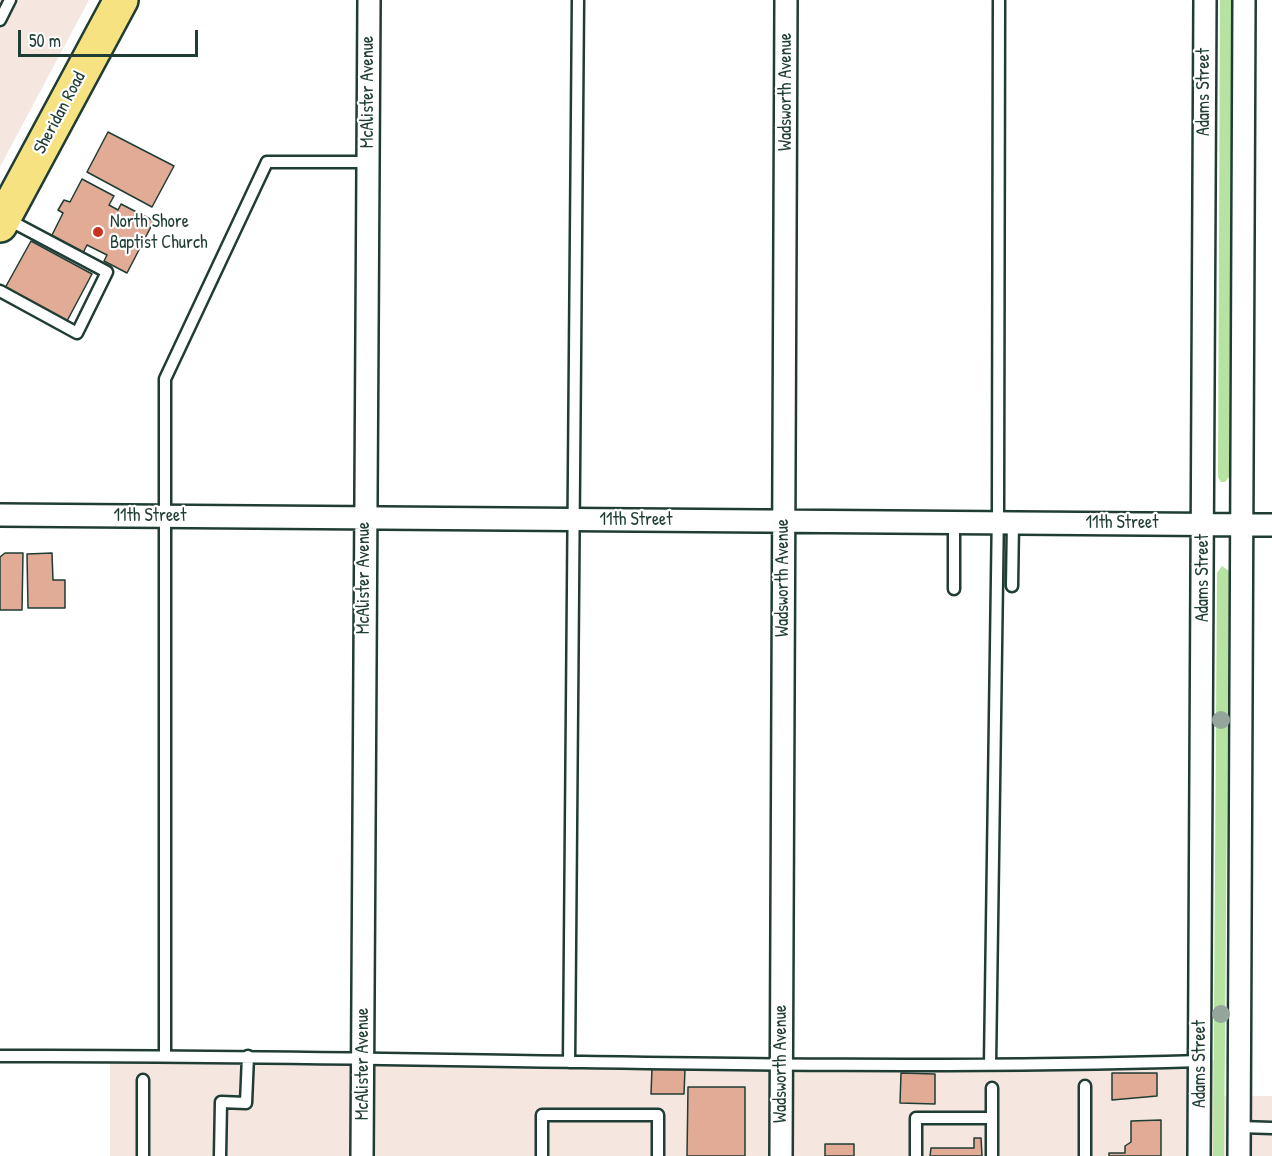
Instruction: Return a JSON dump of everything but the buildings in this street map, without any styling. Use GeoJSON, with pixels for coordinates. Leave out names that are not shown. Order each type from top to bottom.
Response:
{"type":"FeatureCollection","features":[{"type":"Feature","properties":{"kind":"highway","name":"Sheridan Road"},"geometry":{"type":"LineString","coordinates":[[2,221],[121,0]]}},
{"type":"Feature","properties":{"kind":"street","name":"McAlister Avenue"},"geometry":{"type":"LineString","coordinates":[[362,1156],[369,0]]}},
{"type":"Feature","properties":{"kind":"street","name":"Wadsworth Avenue"},"geometry":{"type":"LineString","coordinates":[[781,1156],[786,0]]}},
{"type":"Feature","properties":{"kind":"street","name":"Adams Street"},"geometry":{"type":"LineString","coordinates":[[1199,1156],[1205,0]]}},
{"type":"Feature","properties":{"kind":"street"},"geometry":{"type":"LineString","coordinates":[[1239,1156],[1244,0]]}},
{"type":"Feature","properties":{"kind":"street","name":"11th Street"},"geometry":{"type":"LineString","coordinates":[[0,515],[1272,525]]}},
{"type":"Feature","properties":{"kind":"lane"},"geometry":{"type":"LineString","coordinates":[[0,20],[10,0]]}},
{"type":"Feature","properties":{"kind":"lane"},"geometry":{"type":"LineString","coordinates":[[569,1062],[578,0]]}},
{"type":"Feature","properties":{"kind":"lane"},"geometry":{"type":"LineString","coordinates":[[990,1065],[1005,522],[999,0]]}},
{"type":"Feature","properties":{"kind":"lane"},"geometry":{"type":"LineString","coordinates":[[165,1055],[163,516],[165,379],[267,162],[368,162]]}},
{"type":"Feature","properties":{"kind":"lane"},"geometry":{"type":"LineString","coordinates":[[0,291],[77,333],[107,272],[2,221]]}},
{"type":"Feature","properties":{"kind":"lane"},"geometry":{"type":"LineString","coordinates":[[954,522],[954,589]]}},
{"type":"Feature","properties":{"kind":"lane"},"geometry":{"type":"LineString","coordinates":[[1005,522],[1012,586]]}},
{"type":"Feature","properties":{"kind":"lane"},"geometry":{"type":"LineString","coordinates":[[0,1056],[165,1055],[569,1062],[990,1065],[1200,1061]]}},
{"type":"Feature","properties":{"kind":"lane"},"geometry":{"type":"LineString","coordinates":[[220,1156],[221,1102],[246,1103],[248,1056]]}},
{"type":"Feature","properties":{"kind":"lane"},"geometry":{"type":"LineString","coordinates":[[143,1080],[143,1156]]}},
{"type":"Feature","properties":{"kind":"lane"},"geometry":{"type":"LineString","coordinates":[[1085,1086],[1085,1156]]}},
{"type":"Feature","properties":{"kind":"lane"},"geometry":{"type":"LineString","coordinates":[[992,1089],[992,1156]]}},
{"type":"Feature","properties":{"kind":"lane"},"geometry":{"type":"LineString","coordinates":[[542,1156],[542,1115],[658,1115],[658,1156]]}},
{"type":"Feature","properties":{"kind":"lane"},"geometry":{"type":"LineString","coordinates":[[915,1156],[916,1118],[992,1119]]}},
{"type":"Feature","properties":{"kind":"lane"},"geometry":{"type":"LineString","coordinates":[[1239,1127],[1272,1128]]}},
{"type":"Feature","properties":{"kind":"shaded area"},"geometry":{"type":"Polygon","coordinates":[[[0,0],[89,0],[0,167],[0,0]]]}},
{"type":"Feature","properties":{"kind":"shaded area"},"geometry":{"type":"Polygon","coordinates":[[[110,1058],[1220,1060],[1220,1096],[1272,1096],[1272,1156],[110,1156],[110,1058]]]}},
{"type":"Feature","properties":{"kind":"green space"},"geometry":{"type":"Polygon","coordinates":[[[1220,0],[1232,0],[1229,477],[1225,482],[1221,482],[1218,477],[1220,0]]]}},
{"type":"Feature","properties":{"kind":"green space"},"geometry":{"type":"Polygon","coordinates":[[[1222,566],[1229,571],[1224,1156],[1213,1156],[1217,573],[1222,566]]]}},
{"type":"Feature","properties":{"kind":"place","name":"North Shore Baptist Church"},"geometry":{"type":"Point","coordinates":[98,232]}}]}
